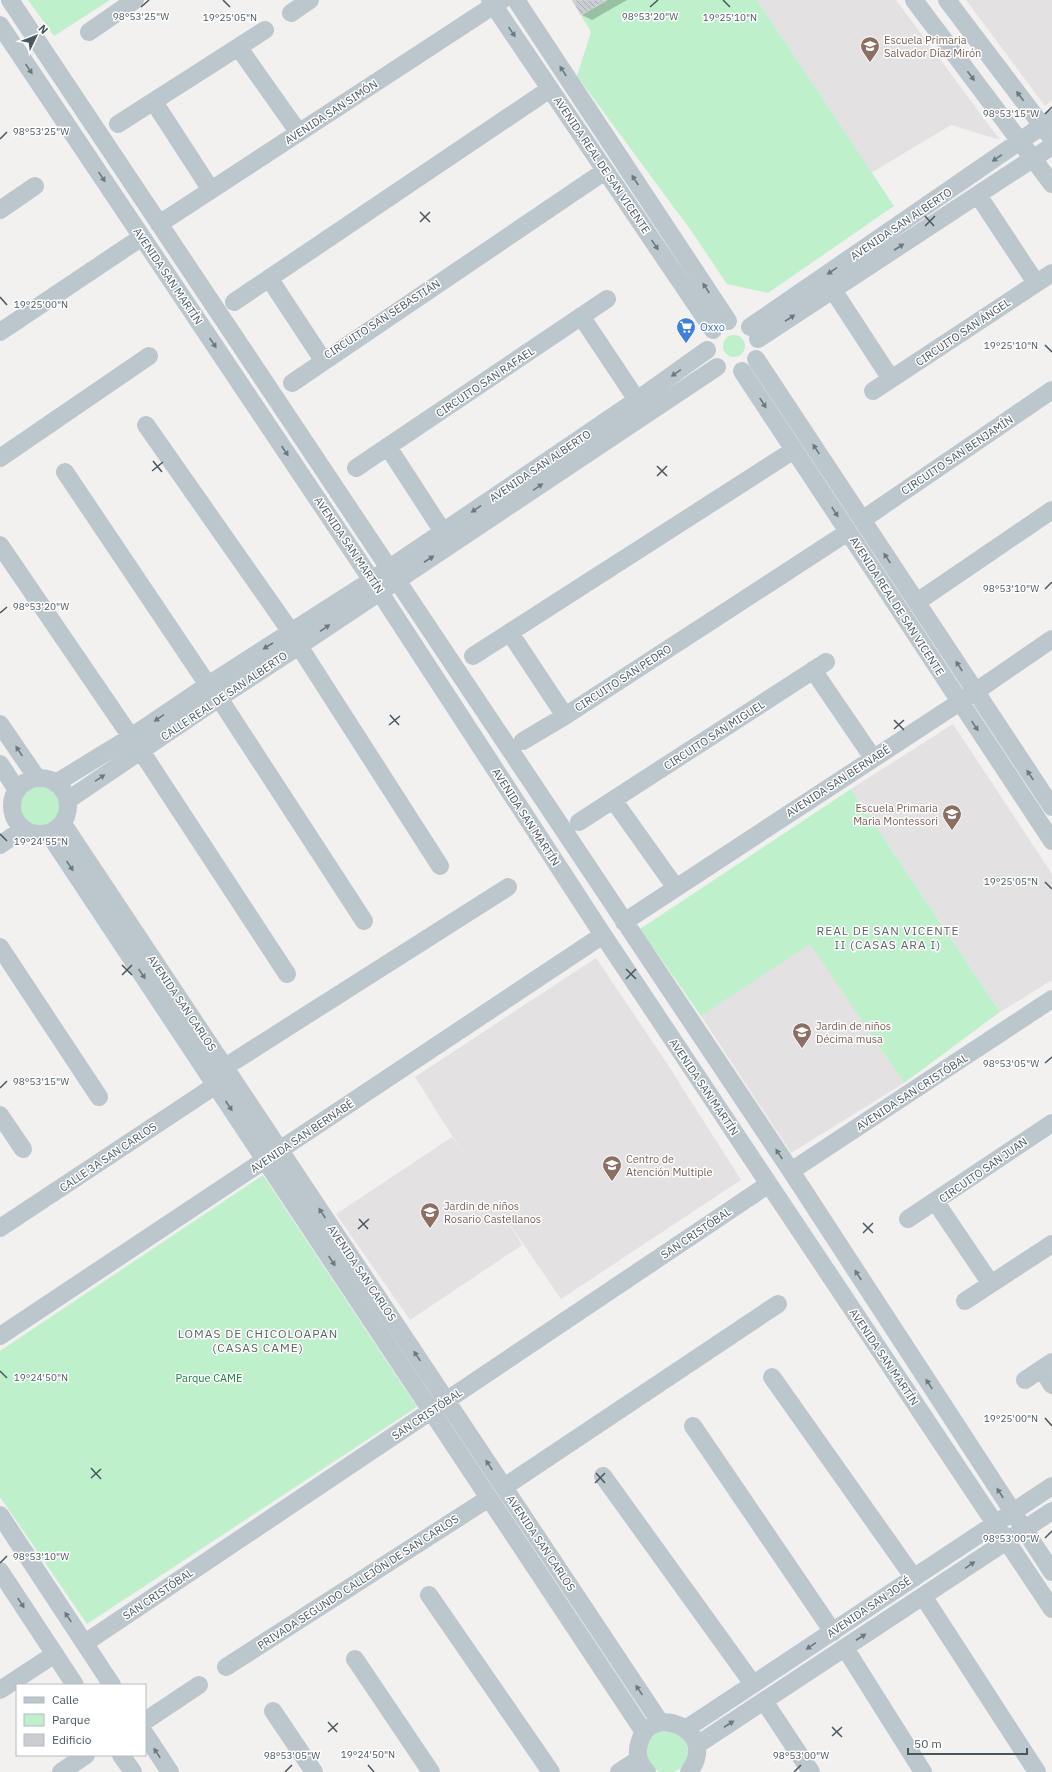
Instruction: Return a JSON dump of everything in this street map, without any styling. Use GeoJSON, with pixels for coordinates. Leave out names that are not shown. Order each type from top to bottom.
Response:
{"type":"FeatureCollection","features":[{"type":"Feature","properties":{"kind":"street","name":"AVENIDA SAN MARTÍN"},"geometry":{"type":"LineString","coordinates":[[10,0],[791,1171],[1052,1572]]}},
{"type":"Feature","properties":{"kind":"street"},"geometry":{"type":"LineString","coordinates":[[89,32],[135,0]]}},
{"type":"Feature","properties":{"kind":"street"},"geometry":{"type":"LineString","coordinates":[[291,13],[310,0]]}},
{"type":"Feature","properties":{"kind":"street","name":"AVENIDA REAL DE SAN VICENTE"},"geometry":{"type":"LineString","coordinates":[[516,0],[720,326]]}},
{"type":"Feature","properties":{"kind":"street"},"geometry":{"type":"LineString","coordinates":[[914,0],[1052,184]]}},
{"type":"Feature","properties":{"kind":"street"},"geometry":{"type":"LineString","coordinates":[[947,0],[1049,128]]}},
{"type":"Feature","properties":{"kind":"street","name":"AVENIDA SAN SIMÓN"},"geometry":{"type":"LineString","coordinates":[[159,224],[299,133],[495,2]]}},
{"type":"Feature","properties":{"kind":"street","name":"AVENIDA REAL DE SAN VICENTE"},"geometry":{"type":"LineString","coordinates":[[495,2],[550,89],[606,171],[720,326]]}},
{"type":"Feature","properties":{"kind":"street","name":"AVENIDA SAN MARTÍN"},"geometry":{"type":"LineString","coordinates":[[0,25],[376,586],[603,935],[1052,1609]]}},
{"type":"Feature","properties":{"kind":"street"},"geometry":{"type":"LineString","coordinates":[[118,124],[265,30]]}},
{"type":"Feature","properties":{"kind":"street"},"geometry":{"type":"LineString","coordinates":[[239,48],[299,133]]}},
{"type":"Feature","properties":{"kind":"street"},"geometry":{"type":"LineString","coordinates":[[234,302],[550,89]]}},
{"type":"Feature","properties":{"kind":"street"},"geometry":{"type":"LineString","coordinates":[[154,102],[211,190]]}},
{"type":"Feature","properties":{"kind":"street","name":"AVENIDA SAN ALBERTO"},"geometry":{"type":"LineString","coordinates":[[754,333],[1021,142],[1049,128]]}},
{"type":"Feature","properties":{"kind":"street","name":"AVENIDA SAN ALBERTO"},"geometry":{"type":"LineString","coordinates":[[754,333],[833,290],[1052,146]]}},
{"type":"Feature","properties":{"kind":"street","name":"CIRCUITO SAN SEBASTIÁN"},"geometry":{"type":"LineString","coordinates":[[269,278],[323,360],[606,171]]}},
{"type":"Feature","properties":{"kind":"street"},"geometry":{"type":"LineString","coordinates":[[0,210],[35,186]]}},
{"type":"Feature","properties":{"kind":"street"},"geometry":{"type":"LineString","coordinates":[[978,195],[1036,283]]}},
{"type":"Feature","properties":{"kind":"street"},"geometry":{"type":"LineString","coordinates":[[0,332],[142,238]]}},
{"type":"Feature","properties":{"kind":"street","name":"CIRCUITO SAN ÁNGEL"},"geometry":{"type":"LineString","coordinates":[[872,391],[1052,273]]}},
{"type":"Feature","properties":{"kind":"street"},"geometry":{"type":"LineString","coordinates":[[833,290],[891,379]]}},
{"type":"Feature","properties":{"kind":"street","name":"CIRCUITO SAN RAFAEL"},"geometry":{"type":"LineString","coordinates":[[356,468],[607,299]]}},
{"type":"Feature","properties":{"kind":"street"},"geometry":{"type":"LineString","coordinates":[[582,316],[642,408]]}},
{"type":"Feature","properties":{"kind":"street"},"geometry":{"type":"LineString","coordinates":[[736,321],[754,333],[758,352],[756,359],[742,371],[729,372],[717,367],[709,356],[707,343],[720,326],[736,321]]}},
{"type":"Feature","properties":{"kind":"street","name":"AVENIDA SAN ALBERTO"},"geometry":{"type":"LineString","coordinates":[[642,408],[708,350]]}},
{"type":"Feature","properties":{"kind":"street"},"geometry":{"type":"LineString","coordinates":[[0,458],[149,356]]}},
{"type":"Feature","properties":{"kind":"street","name":"AVENIDA REAL DE SAN VICENTE"},"geometry":{"type":"LineString","coordinates":[[756,359],[1052,807]]}},
{"type":"Feature","properties":{"kind":"street"},"geometry":{"type":"LineString","coordinates":[[292,383],[323,360]]}},
{"type":"Feature","properties":{"kind":"street","name":"AVENIDA SAN ALBERTO"},"geometry":{"type":"LineString","coordinates":[[376,586],[642,408],[717,367]]}},
{"type":"Feature","properties":{"kind":"street","name":"AVENIDA REAL DE SAN VICENTE"},"geometry":{"type":"LineString","coordinates":[[742,371],[1052,842]]}},
{"type":"Feature","properties":{"kind":"street","name":"CIRCUITO SAN BENJAMÍN"},"geometry":{"type":"LineString","coordinates":[[862,520],[1052,390]]}},
{"type":"Feature","properties":{"kind":"street"},"geometry":{"type":"LineString","coordinates":[[146,425],[295,639],[440,866]]}},
{"type":"Feature","properties":{"kind":"street"},"geometry":{"type":"LineString","coordinates":[[388,447],[447,538]]}},
{"type":"Feature","properties":{"kind":"street"},"geometry":{"type":"LineString","coordinates":[[473,656],[794,450]]}},
{"type":"Feature","properties":{"kind":"street"},"geometry":{"type":"LineString","coordinates":[[65,472],[213,691],[364,921]]}},
{"type":"Feature","properties":{"kind":"street"},"geometry":{"type":"LineString","coordinates":[[917,602],[1052,510]]}},
{"type":"Feature","properties":{"kind":"street","name":"CIRCUITO SAN PEDRO"},"geometry":{"type":"LineString","coordinates":[[510,633],[565,716],[848,532]]}},
{"type":"Feature","properties":{"kind":"street"},"geometry":{"type":"LineString","coordinates":[[0,545],[130,737]]}},
{"type":"Feature","properties":{"kind":"street","name":"CALLE REAL DE SAN ALBERTO"},"geometry":{"type":"LineString","coordinates":[[56,783],[130,737],[213,691],[376,586]]}},
{"type":"Feature","properties":{"kind":"street","name":"AVENIDA SAN BERNABÉ"},"geometry":{"type":"LineString","coordinates":[[624,922],[976,692],[1052,639]]}},
{"type":"Feature","properties":{"kind":"street","name":"CIRCUITO SAN MIGUEL"},"geometry":{"type":"LineString","coordinates":[[579,822],[819,666],[873,758]]}},
{"type":"Feature","properties":{"kind":"street","name":"CALLE REAL DE SAN ALBERTO"},"geometry":{"type":"LineString","coordinates":[[68,800],[141,751],[213,691]]}},
{"type":"Feature","properties":{"kind":"street"},"geometry":{"type":"LineString","coordinates":[[524,741],[565,716]]}},
{"type":"Feature","properties":{"kind":"street"},"geometry":{"type":"LineString","coordinates":[[0,724],[37,778]]}},
{"type":"Feature","properties":{"kind":"street"},"geometry":{"type":"LineString","coordinates":[[141,751],[287,974]]}},
{"type":"Feature","properties":{"kind":"street"},"geometry":{"type":"LineString","coordinates":[[0,764],[17,790]]}},
{"type":"Feature","properties":{"kind":"street"},"geometry":{"type":"LineString","coordinates":[[37,778],[47,779],[56,783],[64,790],[68,800],[67,816],[56,828],[40,835],[23,829],[17,822],[7,818],[17,790],[30,780],[37,778]]}},
{"type":"Feature","properties":{"kind":"street"},"geometry":{"type":"LineString","coordinates":[[614,800],[676,888]]}},
{"type":"Feature","properties":{"kind":"street","name":"AVENIDA SAN CARLOS"},"geometry":{"type":"LineString","coordinates":[[56,828],[225,1067],[660,1722]]}},
{"type":"Feature","properties":{"kind":"street","name":"AVENIDA SAN CARLOS"},"geometry":{"type":"LineString","coordinates":[[56,828],[216,1085],[644,1732]]}},
{"type":"Feature","properties":{"kind":"street"},"geometry":{"type":"LineString","coordinates":[[0,845],[23,829]]}},
{"type":"Feature","properties":{"kind":"street"},"geometry":{"type":"LineString","coordinates":[[225,1067],[508,887]]}},
{"type":"Feature","properties":{"kind":"street","name":"AVENIDA SAN BERNABÉ"},"geometry":{"type":"LineString","coordinates":[[0,1336],[603,935]]}},
{"type":"Feature","properties":{"kind":"street"},"geometry":{"type":"LineString","coordinates":[[0,947],[99,1097]]}},
{"type":"Feature","properties":{"kind":"street","name":"AVENIDA SAN CRISTÓBAL"},"geometry":{"type":"LineString","coordinates":[[791,1171],[1052,999]]}},
{"type":"Feature","properties":{"kind":"street","name":"CALLE 3A SAN CARLOS"},"geometry":{"type":"LineString","coordinates":[[0,1228],[216,1085]]}},
{"type":"Feature","properties":{"kind":"street"},"geometry":{"type":"LineString","coordinates":[[0,1116],[23,1149]]}},
{"type":"Feature","properties":{"kind":"street","name":"CIRCUITO SAN JUAN"},"geometry":{"type":"LineString","coordinates":[[991,1284],[935,1201],[1052,1123]]}},
{"type":"Feature","properties":{"kind":"street","name":"SAN CRISTÓBAL"},"geometry":{"type":"LineString","coordinates":[[85,1643],[769,1184]]}},
{"type":"Feature","properties":{"kind":"street"},"geometry":{"type":"LineString","coordinates":[[908,1219],[935,1201]]}},
{"type":"Feature","properties":{"kind":"street"},"geometry":{"type":"LineString","coordinates":[[965,1301],[1052,1244]]}},
{"type":"Feature","properties":{"kind":"street"},"geometry":{"type":"LineString","coordinates":[[504,1487],[778,1304]]}},
{"type":"Feature","properties":{"kind":"street"},"geometry":{"type":"LineString","coordinates":[[1025,1380],[1047,1365],[1052,1385]]}},
{"type":"Feature","properties":{"kind":"street"},"geometry":{"type":"LineString","coordinates":[[772,1377],[914,1578]]}},
{"type":"Feature","properties":{"kind":"street"},"geometry":{"type":"LineString","coordinates":[[693,1426],[833,1632]]}},
{"type":"Feature","properties":{"kind":"street"},"geometry":{"type":"LineString","coordinates":[[604,1476],[754,1684]]}},
{"type":"Feature","properties":{"kind":"street","name":"AVENIDA SAN JOSÉ"},"geometry":{"type":"LineString","coordinates":[[687,1728],[1052,1486]]}},
{"type":"Feature","properties":{"kind":"street","name":"PRIVADA SEGUNDO CALLEJÓN DE SAN CARLOS"},"geometry":{"type":"LineString","coordinates":[[226,1667],[489,1498]]}},
{"type":"Feature","properties":{"kind":"street","name":"AVENIDA SAN JOSÉ"},"geometry":{"type":"LineString","coordinates":[[697,1745],[1052,1511]]}},
{"type":"Feature","properties":{"kind":"street"},"geometry":{"type":"LineString","coordinates":[[0,1515],[111,1684]]}},
{"type":"Feature","properties":{"kind":"street"},"geometry":{"type":"LineString","coordinates":[[0,1571],[74,1684]]}},
{"type":"Feature","properties":{"kind":"street"},"geometry":{"type":"LineString","coordinates":[[429,1595],[551,1772]]}},
{"type":"Feature","properties":{"kind":"street"},"geometry":{"type":"LineString","coordinates":[[923,1596],[1037,1772]]}},
{"type":"Feature","properties":{"kind":"street"},"geometry":{"type":"LineString","coordinates":[[845,1648],[923,1772]]}},
{"type":"Feature","properties":{"kind":"street"},"geometry":{"type":"LineString","coordinates":[[0,1690],[55,1654]]}},
{"type":"Feature","properties":{"kind":"street"},"geometry":{"type":"LineString","coordinates":[[355,1659],[431,1772]]}},
{"type":"Feature","properties":{"kind":"street"},"geometry":{"type":"LineString","coordinates":[[146,1720],[200,1684]]}},
{"type":"Feature","properties":{"kind":"street"},"geometry":{"type":"LineString","coordinates":[[764,1701],[812,1772]]}},
{"type":"Feature","properties":{"kind":"street"},"geometry":{"type":"LineString","coordinates":[[273,1711],[314,1772]]}},
{"type":"Feature","properties":{"kind":"street"},"geometry":{"type":"LineString","coordinates":[[619,1772],[643,1765],[638,1749],[640,1740],[644,1732],[660,1722],[674,1723],[687,1728],[693,1736],[697,1745],[697,1756],[694,1770]]}},
{"type":"Feature","properties":{"kind":"street"},"geometry":{"type":"LineString","coordinates":[[146,1736],[170,1772]]}},
{"type":"Feature","properties":{"kind":"street"},"geometry":{"type":"LineString","coordinates":[[61,1772],[85,1756]]}},
{"type":"Feature","properties":{"kind":"street"},"geometry":{"type":"LineString","coordinates":[[122,1756],[132,1772]]}},
{"type":"Feature","properties":{"kind":"shaded area","name":"Escuela Primaria Salvador Díaz Mirón"},"geometry":{"type":"Polygon","coordinates":[[[757,0],[896,0],[1000,140],[951,125],[871,173],[757,0]]]}},
{"type":"Feature","properties":{"kind":"shaded area"},"geometry":{"type":"Polygon","coordinates":[[[966,0],[1052,0],[1052,100],[1045,106],[966,0]]]}},
{"type":"Feature","properties":{"kind":"shaded area","name":"Escuela Primaria Maria Montessori"},"geometry":{"type":"Polygon","coordinates":[[[953,724],[1052,874],[1052,980],[1000,1012],[851,789],[953,724]]]}},
{"type":"Feature","properties":{"kind":"shaded area","name":"Jardin de niños Décima musa"},"geometry":{"type":"Polygon","coordinates":[[[810,943],[904,1083],[791,1153],[701,1016],[810,943]]]}},
{"type":"Feature","properties":{"kind":"shaded area"},"geometry":{"type":"Polygon","coordinates":[[[596,958],[668,1065],[741,1180],[561,1299],[502,1213],[522,1245],[410,1320],[336,1214],[452,1137],[463,1153],[415,1077],[596,958]]]}},
{"type":"Feature","properties":{"kind":"green space"},"geometry":{"type":"Polygon","coordinates":[[[28,0],[110,0],[54,36],[28,0]]]}},
{"type":"Feature","properties":{"kind":"green space"},"geometry":{"type":"Polygon","coordinates":[[[607,0],[757,0],[894,206],[768,293],[727,284],[692,232],[577,76],[591,32],[581,15],[607,0]]]}},
{"type":"Feature","properties":{"kind":"green space"},"geometry":{"type":"Polygon","coordinates":[[[734,335],[738,336],[744,342],[744,350],[738,356],[734,357],[730,356],[724,350],[723,346],[724,342],[730,336],[734,335]]]}},
{"type":"Feature","properties":{"kind":"green space"},"geometry":{"type":"Polygon","coordinates":[[[44,787],[51,790],[57,796],[60,807],[59,815],[51,824],[44,827],[36,827],[29,824],[21,815],[20,803],[23,796],[32,788],[44,787]]]}},
{"type":"Feature","properties":{"kind":"green space"},"geometry":{"type":"Polygon","coordinates":[[[851,789],[1000,1012],[904,1083],[810,944],[701,1016],[640,929],[851,789]]]}},
{"type":"Feature","properties":{"kind":"green space","name":"Parque CAME"},"geometry":{"type":"Polygon","coordinates":[[[263,1175],[417,1407],[87,1624],[0,1497],[0,1351],[263,1175]]]}},
{"type":"Feature","properties":{"kind":"green space"},"geometry":{"type":"Polygon","coordinates":[[[667,1731],[682,1737],[688,1752],[682,1767],[667,1773],[652,1767],[646,1752],[652,1737],[667,1731]]]}},
{"type":"Feature","properties":{"kind":"building"},"geometry":{"type":"Polygon","coordinates":[[[572,0],[607,0],[581,15],[572,0]]]}},
{"type":"Feature","properties":{"kind":"place","name":"Escuela Primaria Salvador Díaz Mirón"},"geometry":{"type":"Point","coordinates":[870,63]}},
{"type":"Feature","properties":{"kind":"place","name":"Oxxo"},"geometry":{"type":"Point","coordinates":[686,344]}},
{"type":"Feature","properties":{"kind":"place","name":"Escuela Primaria Maria Montessori"},"geometry":{"type":"Point","coordinates":[952,831]}},
{"type":"Feature","properties":{"kind":"place","name":"Jardin de niños Décima musa"},"geometry":{"type":"Point","coordinates":[802,1049]}},
{"type":"Feature","properties":{"kind":"place","name":"Centro de Atención Multiple"},"geometry":{"type":"Point","coordinates":[612,1182]}},
{"type":"Feature","properties":{"kind":"place","name":"Jardin de niños Rosario Castellanos"},"geometry":{"type":"Point","coordinates":[430,1229]}},
{"type":"Feature","properties":{"kind":"district","name":"REAL DE SAN VICENTE II (CASAS ARA I)"},"geometry":{"type":"Point","coordinates":[888,938]}},
{"type":"Feature","properties":{"kind":"district","name":"LOMAS DE CHICOLOAPAN (CASAS CAME)"},"geometry":{"type":"Point","coordinates":[258,1341]}}]}
